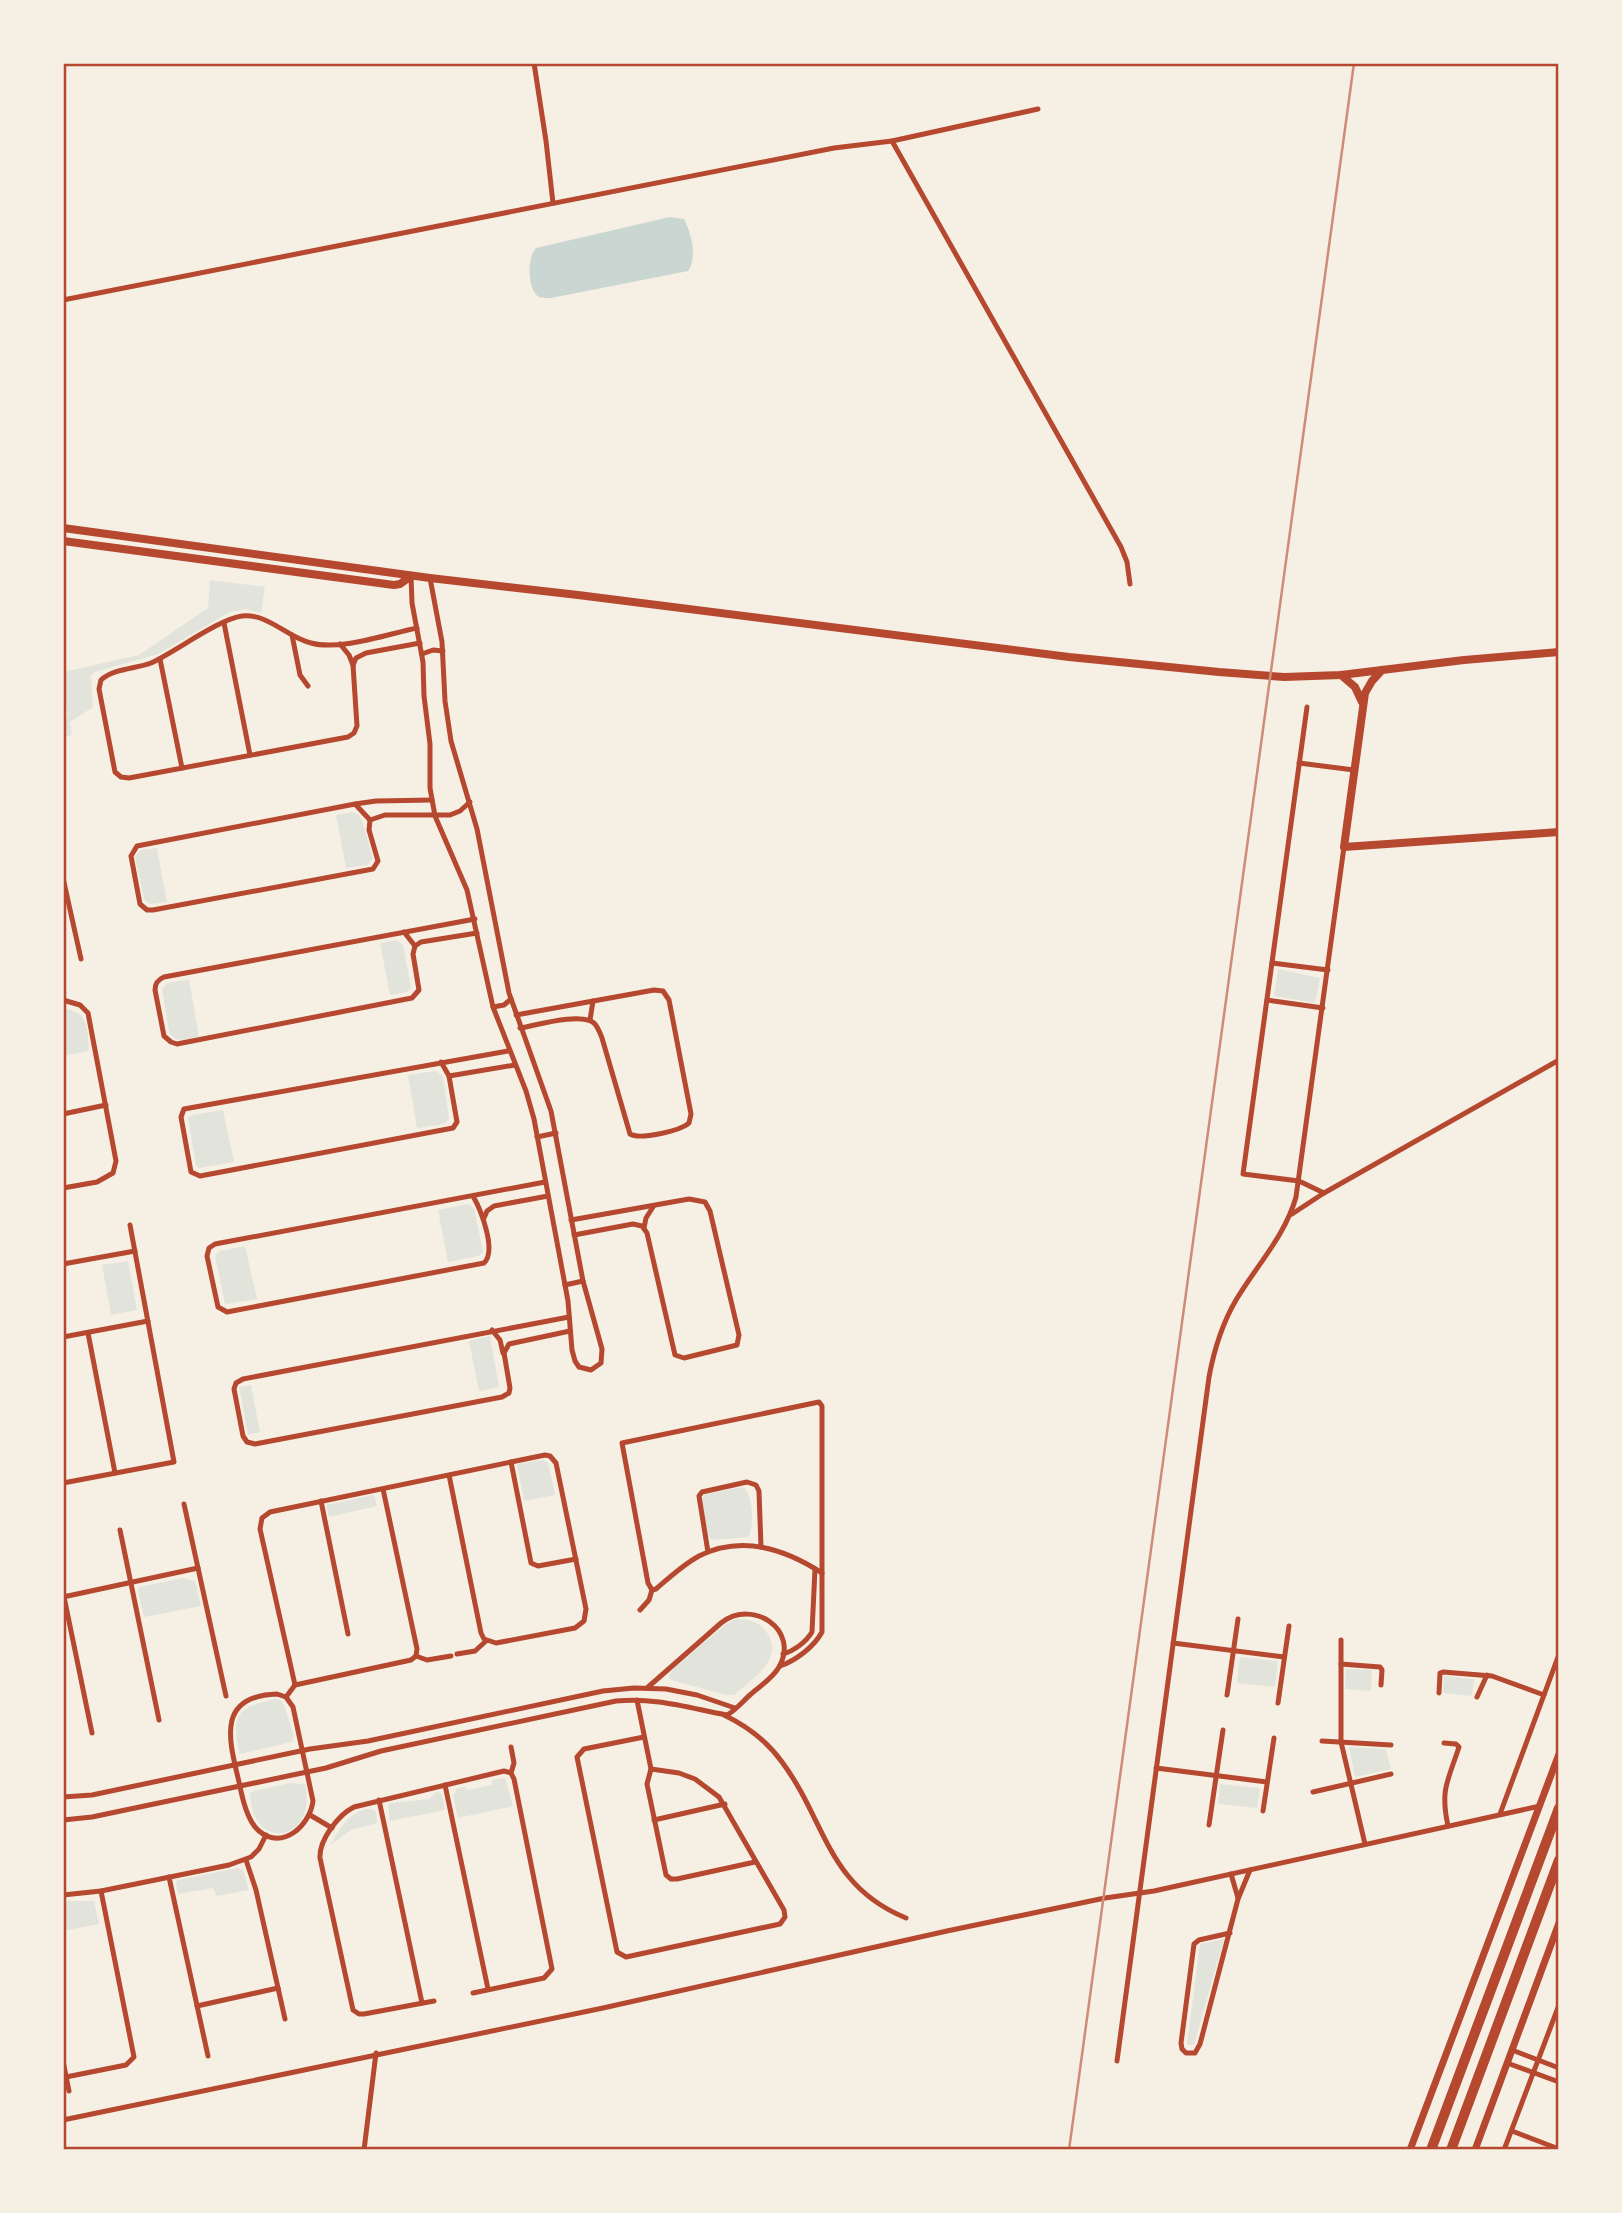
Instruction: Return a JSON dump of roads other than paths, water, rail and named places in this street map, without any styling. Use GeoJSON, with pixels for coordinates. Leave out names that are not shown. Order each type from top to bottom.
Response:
{"type":"FeatureCollection","features":[{"type":"Feature","properties":{"kind":"highway"},"geometry":{"type":"LineString","coordinates":[[1431,2150],[1559,1808]]}},
{"type":"Feature","properties":{"kind":"highway"},"geometry":{"type":"LineString","coordinates":[[1451,2150],[1559,1860]]}},
{"type":"Feature","properties":{"kind":"main road"},"geometry":{"type":"LineString","coordinates":[[63,528],[411,576],[1116,663],[1274,676],[1341,675],[1559,652]]}},
{"type":"Feature","properties":{"kind":"main road"},"geometry":{"type":"LineString","coordinates":[[63,541],[394,585],[411,576]]}},
{"type":"Feature","properties":{"kind":"main road"},"geometry":{"type":"LineString","coordinates":[[1382,670],[1368,687],[1362,707],[1345,847],[1559,832]]}},
{"type":"Feature","properties":{"kind":"main road"},"geometry":{"type":"LineString","coordinates":[[1341,675],[1355,687],[1362,707]]}},
{"type":"Feature","properties":{"kind":"main road"},"geometry":{"type":"LineString","coordinates":[[1410,2150],[1559,1754]]}},
{"type":"Feature","properties":{"kind":"main road"},"geometry":{"type":"LineString","coordinates":[[1475,2150],[1559,1923]]}},
{"type":"Feature","properties":{"kind":"street"},"geometry":{"type":"LineString","coordinates":[[534,63],[553,203]]}},
{"type":"Feature","properties":{"kind":"street"},"geometry":{"type":"LineString","coordinates":[[63,300],[845,146],[892,141],[1038,109]]}},
{"type":"Feature","properties":{"kind":"street"},"geometry":{"type":"LineString","coordinates":[[892,141],[1121,547],[1127,562],[1130,584]]}},
{"type":"Feature","properties":{"kind":"street"},"geometry":{"type":"LineString","coordinates":[[411,576],[412,603],[422,654],[435,816],[467,890],[493,1007],[530,1103],[565,1285],[576,1364],[587,1370],[599,1367],[603,1360],[602,1349],[583,1281],[556,1133],[543,1084],[510,999],[470,802],[456,759],[448,722],[443,652],[430,578]]}},
{"type":"Feature","properties":{"kind":"street"},"geometry":{"type":"LineString","coordinates":[[340,644],[353,665],[357,721],[352,735],[135,777],[121,777],[114,767],[100,694],[99,684],[103,677],[160,659],[224,623],[242,616],[256,618],[316,645],[340,644],[417,628]]}},
{"type":"Feature","properties":{"kind":"street"},"geometry":{"type":"LineString","coordinates":[[224,623],[250,755]]}},
{"type":"Feature","properties":{"kind":"street"},"geometry":{"type":"LineString","coordinates":[[292,635],[300,675],[308,686]]}},
{"type":"Feature","properties":{"kind":"street"},"geometry":{"type":"LineString","coordinates":[[353,665],[356,658],[366,653],[420,643]]}},
{"type":"Feature","properties":{"kind":"street"},"geometry":{"type":"LineString","coordinates":[[422,654],[433,650],[443,652]]}},
{"type":"Feature","properties":{"kind":"street"},"geometry":{"type":"LineString","coordinates":[[160,659],[182,768]]}},
{"type":"Feature","properties":{"kind":"street"},"geometry":{"type":"LineString","coordinates":[[1307,707],[1243,1174],[1299,1181],[1324,1193]]}},
{"type":"Feature","properties":{"kind":"street"},"geometry":{"type":"LineString","coordinates":[[1299,763],[1354,770]]}},
{"type":"Feature","properties":{"kind":"street"},"geometry":{"type":"LineString","coordinates":[[355,804],[370,820],[369,830],[377,858],[377,866],[371,870],[153,911],[144,909],[139,902],[131,856],[133,850],[141,845],[355,804],[432,800]]}},
{"type":"Feature","properties":{"kind":"street"},"geometry":{"type":"LineString","coordinates":[[370,820],[385,816],[435,816],[456,813],[470,802]]}},
{"type":"Feature","properties":{"kind":"street"},"geometry":{"type":"LineString","coordinates":[[1117,2062],[1214,1353],[1236,1300],[1281,1233],[1290,1214],[1299,1181],[1345,847]]}},
{"type":"Feature","properties":{"kind":"street"},"geometry":{"type":"LineString","coordinates":[[63,878],[81,959]]}},
{"type":"Feature","properties":{"kind":"street"},"geometry":{"type":"LineString","coordinates":[[475,919],[164,977],[157,981],[155,990],[164,1036],[177,1044],[412,998],[419,990],[413,954],[415,946],[421,942],[477,933]]}},
{"type":"Feature","properties":{"kind":"street"},"geometry":{"type":"LineString","coordinates":[[63,931],[73,929]]}},
{"type":"Feature","properties":{"kind":"street"},"geometry":{"type":"LineString","coordinates":[[404,932],[415,946]]}},
{"type":"Feature","properties":{"kind":"street"},"geometry":{"type":"LineString","coordinates":[[1272,963],[1328,970]]}},
{"type":"Feature","properties":{"kind":"street"},"geometry":{"type":"LineString","coordinates":[[516,1015],[654,990],[663,992],[668,1000],[691,1114],[690,1121],[682,1128],[640,1137],[631,1135],[602,1038],[598,1028],[590,1020],[578,1018],[520,1028]]}},
{"type":"Feature","properties":{"kind":"street"},"geometry":{"type":"LineString","coordinates":[[493,1007],[504,1005],[510,999]]}},
{"type":"Feature","properties":{"kind":"street"},"geometry":{"type":"LineString","coordinates":[[63,1000],[80,1005],[88,1013],[116,1154],[113,1173],[97,1182],[63,1188]]}},
{"type":"Feature","properties":{"kind":"street"},"geometry":{"type":"LineString","coordinates":[[1267,1000],[1323,1008]]}},
{"type":"Feature","properties":{"kind":"street"},"geometry":{"type":"LineString","coordinates":[[590,1020],[593,1001]]}},
{"type":"Feature","properties":{"kind":"street"},"geometry":{"type":"LineString","coordinates":[[441,1062],[449,1076],[456,1125],[451,1129],[194,1175],[181,1117],[186,1109],[441,1062],[508,1051]]}},
{"type":"Feature","properties":{"kind":"street"},"geometry":{"type":"LineString","coordinates":[[1290,1214],[1559,1060]]}},
{"type":"Feature","properties":{"kind":"street"},"geometry":{"type":"LineString","coordinates":[[449,1076],[515,1065]]}},
{"type":"Feature","properties":{"kind":"street"},"geometry":{"type":"LineString","coordinates":[[63,1114],[106,1105]]}},
{"type":"Feature","properties":{"kind":"street"},"geometry":{"type":"LineString","coordinates":[[537,1136],[556,1133]]}},
{"type":"Feature","properties":{"kind":"street"},"geometry":{"type":"LineString","coordinates":[[473,1196],[484,1221],[490,1251],[484,1263],[227,1311],[220,1310],[217,1304],[207,1256],[209,1248],[215,1244],[545,1182]]}},
{"type":"Feature","properties":{"kind":"street"},"geometry":{"type":"LineString","coordinates":[[484,1221],[487,1211],[494,1206],[548,1196]]}},
{"type":"Feature","properties":{"kind":"street"},"geometry":{"type":"LineString","coordinates":[[571,1220],[690,1199],[707,1204],[739,1335],[738,1343],[733,1348],[684,1358],[675,1355],[644,1228],[646,1218],[653,1207]]}},
{"type":"Feature","properties":{"kind":"street"},"geometry":{"type":"LineString","coordinates":[[635,1210],[635,1224]]}},
{"type":"Feature","properties":{"kind":"street"},"geometry":{"type":"LineString","coordinates":[[574,1235],[635,1224],[644,1228]]}},
{"type":"Feature","properties":{"kind":"street"},"geometry":{"type":"LineString","coordinates":[[63,1483],[174,1462],[130,1225]]}},
{"type":"Feature","properties":{"kind":"street"},"geometry":{"type":"LineString","coordinates":[[63,1264],[135,1251]]}},
{"type":"Feature","properties":{"kind":"street"},"geometry":{"type":"LineString","coordinates":[[565,1285],[583,1281]]}},
{"type":"Feature","properties":{"kind":"street"},"geometry":{"type":"LineString","coordinates":[[492,1330],[500,1340],[504,1356],[510,1388],[505,1396],[255,1444],[247,1442],[243,1436],[235,1393],[235,1385],[240,1380],[492,1330],[569,1317]]}},
{"type":"Feature","properties":{"kind":"street"},"geometry":{"type":"LineString","coordinates":[[63,1337],[148,1321]]}},
{"type":"Feature","properties":{"kind":"street"},"geometry":{"type":"LineString","coordinates":[[504,1356],[507,1346],[514,1341],[570,1331]]}},
{"type":"Feature","properties":{"kind":"street"},"geometry":{"type":"LineString","coordinates":[[88,1333],[115,1473]]}},
{"type":"Feature","properties":{"kind":"street"},"geometry":{"type":"LineString","coordinates":[[652,1590],[648,1583],[622,1443],[817,1402],[822,1406],[822,1632],[817,1640],[795,1659],[780,1666],[732,1713],[724,1715]]}},
{"type":"Feature","properties":{"kind":"street"},"geometry":{"type":"LineString","coordinates":[[296,1685],[260,1525],[262,1517],[270,1511],[545,1455],[556,1461],[587,1614],[582,1624],[576,1628],[496,1643],[486,1641],[481,1633],[449,1475]]}},
{"type":"Feature","properties":{"kind":"street"},"geometry":{"type":"LineString","coordinates":[[511,1462],[531,1563],[538,1566],[576,1559]]}},
{"type":"Feature","properties":{"kind":"street"},"geometry":{"type":"LineString","coordinates":[[708,1552],[699,1496],[702,1492],[747,1482],[756,1485],[759,1491],[761,1547]]}},
{"type":"Feature","properties":{"kind":"street"},"geometry":{"type":"LineString","coordinates":[[286,1697],[296,1685],[411,1660],[416,1656],[417,1649],[383,1489]]}},
{"type":"Feature","properties":{"kind":"street"},"geometry":{"type":"LineString","coordinates":[[321,1501],[348,1634]]}},
{"type":"Feature","properties":{"kind":"street"},"geometry":{"type":"LineString","coordinates":[[184,1504],[226,1696]]}},
{"type":"Feature","properties":{"kind":"street"},"geometry":{"type":"LineString","coordinates":[[120,1530],[159,1720]]}},
{"type":"Feature","properties":{"kind":"street"},"geometry":{"type":"LineString","coordinates":[[640,1610],[649,1600],[652,1590],[691,1561],[708,1552],[736,1546],[761,1547],[783,1552],[822,1573]]}},
{"type":"Feature","properties":{"kind":"street"},"geometry":{"type":"LineString","coordinates":[[92,1733],[63,1596],[198,1568]]}},
{"type":"Feature","properties":{"kind":"street"},"geometry":{"type":"LineString","coordinates":[[783,1654],[791,1652],[808,1639],[812,1632],[815,1569]]}},
{"type":"Feature","properties":{"kind":"street"},"geometry":{"type":"LineString","coordinates":[[647,1688],[721,1623],[734,1615],[752,1614],[770,1622],[779,1632],[783,1654],[780,1666]]}},
{"type":"Feature","properties":{"kind":"street"},"geometry":{"type":"LineString","coordinates":[[1227,1695],[1238,1619]]}},
{"type":"Feature","properties":{"kind":"street"},"geometry":{"type":"LineString","coordinates":[[1278,1703],[1289,1626]]}},
{"type":"Feature","properties":{"kind":"street"},"geometry":{"type":"LineString","coordinates":[[1340,1640],[1341,1742],[1365,1844]]}},
{"type":"Feature","properties":{"kind":"street"},"geometry":{"type":"LineString","coordinates":[[416,1656],[427,1660],[475,1651],[486,1641]]}},
{"type":"Feature","properties":{"kind":"street"},"geometry":{"type":"LineString","coordinates":[[1173,1643],[1284,1657]]}},
{"type":"Feature","properties":{"kind":"street"},"geometry":{"type":"LineString","coordinates":[[1500,1815],[1559,1657]]}},
{"type":"Feature","properties":{"kind":"street"},"geometry":{"type":"LineString","coordinates":[[1341,1664],[1380,1667],[1381,1685]]}},
{"type":"Feature","properties":{"kind":"street"},"geometry":{"type":"LineString","coordinates":[[1438,1693],[1442,1672],[1487,1675],[1544,1695]]}},
{"type":"Feature","properties":{"kind":"street"},"geometry":{"type":"LineString","coordinates":[[1477,1697],[1487,1675]]}},
{"type":"Feature","properties":{"kind":"street"},"geometry":{"type":"LineString","coordinates":[[63,1797],[92,1795],[620,1689],[647,1688],[697,1695],[735,1708]]}},
{"type":"Feature","properties":{"kind":"street"},"geometry":{"type":"LineString","coordinates":[[271,1694],[286,1697],[293,1707],[303,1751],[313,1801],[310,1815],[302,1828],[295,1833],[283,1837],[266,1836],[252,1823],[240,1786],[229,1738],[235,1711],[251,1698],[271,1694]]}},
{"type":"Feature","properties":{"kind":"street"},"geometry":{"type":"LineString","coordinates":[[585,1695],[591,1699],[589,1707]]}},
{"type":"Feature","properties":{"kind":"street"},"geometry":{"type":"LineString","coordinates":[[637,1700],[651,1769],[646,1784],[665,1871],[671,1879],[755,1862]]}},
{"type":"Feature","properties":{"kind":"street"},"geometry":{"type":"LineString","coordinates":[[63,1820],[92,1817],[240,1786],[341,1764],[381,1751],[589,1707],[637,1700],[679,1703],[724,1715],[759,1736],[783,1762],[829,1850],[852,1881],[880,1905],[906,1918]]}},
{"type":"Feature","properties":{"kind":"street"},"geometry":{"type":"LineString","coordinates":[[1209,1825],[1223,1730]]}},
{"type":"Feature","properties":{"kind":"street"},"geometry":{"type":"LineString","coordinates":[[644,1737],[584,1749],[576,1760],[615,1949],[626,1957],[780,1924],[785,1917],[784,1910],[724,1804],[713,1790],[678,1773],[651,1769]]}},
{"type":"Feature","properties":{"kind":"street"},"geometry":{"type":"LineString","coordinates":[[1263,1811],[1274,1738]]}},
{"type":"Feature","properties":{"kind":"street"},"geometry":{"type":"LineString","coordinates":[[1322,1741],[1391,1745]]}},
{"type":"Feature","properties":{"kind":"street"},"geometry":{"type":"LineString","coordinates":[[1444,1743],[1456,1744],[1459,1747],[1444,1792],[1448,1826]]}},
{"type":"Feature","properties":{"kind":"street"},"geometry":{"type":"LineString","coordinates":[[473,1993],[544,1978],[552,1966],[511,1773],[514,1763],[511,1748]]}},
{"type":"Feature","properties":{"kind":"street"},"geometry":{"type":"LineString","coordinates":[[1156,1768],[1268,1782]]}},
{"type":"Feature","properties":{"kind":"street"},"geometry":{"type":"LineString","coordinates":[[434,2001],[362,2015],[353,2010],[320,1854],[321,1846],[332,1828],[350,1809],[504,1771],[511,1773]]}},
{"type":"Feature","properties":{"kind":"street"},"geometry":{"type":"LineString","coordinates":[[1312,1792],[1391,1774]]}},
{"type":"Feature","properties":{"kind":"street"},"geometry":{"type":"LineString","coordinates":[[445,1785],[488,1989]]}},
{"type":"Feature","properties":{"kind":"street"},"geometry":{"type":"LineString","coordinates":[[379,1800],[422,2003]]}},
{"type":"Feature","properties":{"kind":"street"},"geometry":{"type":"LineString","coordinates":[[654,1820],[724,1804]]}},
{"type":"Feature","properties":{"kind":"street"},"geometry":{"type":"LineString","coordinates":[[63,2120],[603,2008],[960,1928],[1231,1874],[1540,1806]]}},
{"type":"Feature","properties":{"kind":"street"},"geometry":{"type":"LineString","coordinates":[[310,1815],[332,1828]]}},
{"type":"Feature","properties":{"kind":"street"},"geometry":{"type":"LineString","coordinates":[[63,1895],[101,1891],[246,1860],[259,1849],[266,1836]]}},
{"type":"Feature","properties":{"kind":"street"},"geometry":{"type":"LineString","coordinates":[[246,1860],[256,1889],[285,2019]]}},
{"type":"Feature","properties":{"kind":"street"},"geometry":{"type":"LineString","coordinates":[[1230,1933],[1199,1940],[1194,1946],[1181,2043],[1186,2053],[1195,2053],[1200,2044],[1230,1933],[1238,1899],[1250,1870]]}},
{"type":"Feature","properties":{"kind":"street"},"geometry":{"type":"LineString","coordinates":[[1231,1874],[1238,1899]]}},
{"type":"Feature","properties":{"kind":"street"},"geometry":{"type":"LineString","coordinates":[[169,1877],[208,2056]]}},
{"type":"Feature","properties":{"kind":"street"},"geometry":{"type":"LineString","coordinates":[[66,2077],[125,2065],[134,2057],[101,1891]]}},
{"type":"Feature","properties":{"kind":"street"},"geometry":{"type":"LineString","coordinates":[[197,2006],[278,1988]]}},
{"type":"Feature","properties":{"kind":"street"},"geometry":{"type":"LineString","coordinates":[[1504,2150],[1559,2005]]}},
{"type":"Feature","properties":{"kind":"street"},"geometry":{"type":"LineString","coordinates":[[1512,2050],[1559,2068]]}},
{"type":"Feature","properties":{"kind":"street"},"geometry":{"type":"LineString","coordinates":[[364,2150],[376,2053]]}},
{"type":"Feature","properties":{"kind":"street"},"geometry":{"type":"LineString","coordinates":[[63,2061],[69,2091]]}},
{"type":"Feature","properties":{"kind":"street"},"geometry":{"type":"LineString","coordinates":[[1507,2063],[1559,2082]]}},
{"type":"Feature","properties":{"kind":"street"},"geometry":{"type":"LineString","coordinates":[[1512,2131],[1559,2149]]}},
{"type":"Feature","properties":{"kind":"railway"},"geometry":{"type":"LineString","coordinates":[[1069,2150],[1354,63]]}}]}
